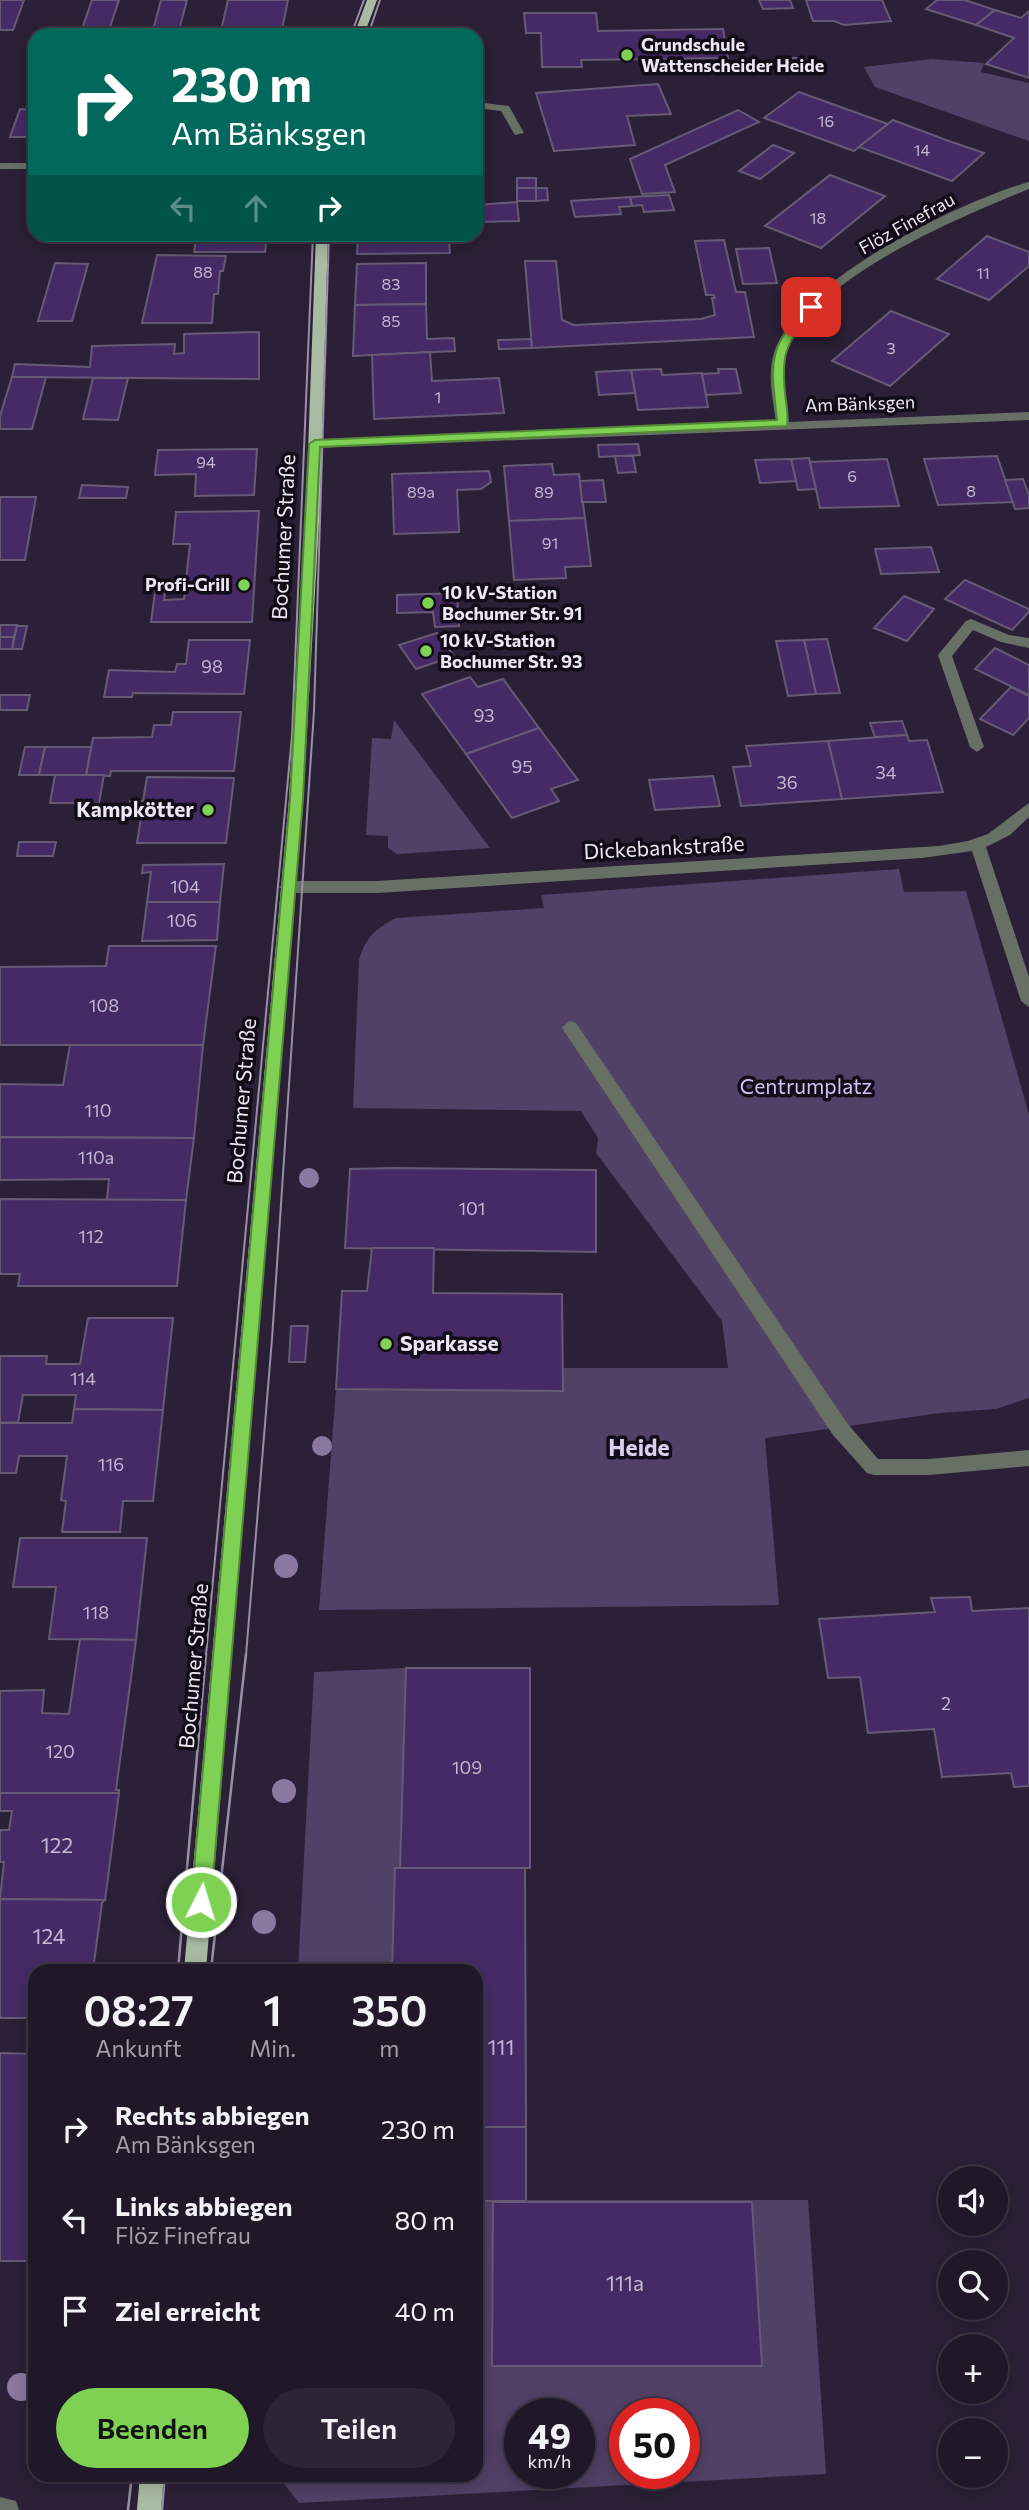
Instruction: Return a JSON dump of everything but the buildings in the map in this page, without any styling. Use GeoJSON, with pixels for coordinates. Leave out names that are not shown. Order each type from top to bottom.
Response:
{"type":"FeatureCollection","features":[{"type":"Feature","properties":{"kind":"main road"},"geometry":{"type":"LineString","coordinates":[[362,28],[372,0]]}},
{"type":"Feature","properties":{"kind":"main road","name":"Bochumer Straße"},"geometry":{"type":"LineString","coordinates":[[196,1964],[303,707],[322,242]]}},
{"type":"Feature","properties":{"kind":"main road"},"geometry":{"type":"LineString","coordinates":[[149,2510],[151,2482]]}},
{"type":"Feature","properties":{"kind":"street"},"geometry":{"type":"LineString","coordinates":[[483,106],[505,108],[519,133]]}},
{"type":"Feature","properties":{"kind":"street"},"geometry":{"type":"LineString","coordinates":[[0,166],[28,166]]}},
{"type":"Feature","properties":{"kind":"street","name":"Flöz Finefrau"},"geometry":{"type":"LineString","coordinates":[[783,424],[777,370],[780,351],[788,333],[811,307],[843,281],[904,241],[966,210],[1029,185]]}},
{"type":"Feature","properties":{"kind":"street","name":"Am Bänksgen"},"geometry":{"type":"LineString","coordinates":[[315,444],[1029,416]]}},
{"type":"Feature","properties":{"kind":"street"},"geometry":{"type":"LineString","coordinates":[[978,747],[945,655],[971,624],[1006,639],[1029,643]]}},
{"type":"Feature","properties":{"kind":"street","name":"Dickebankstraße"},"geometry":{"type":"LineString","coordinates":[[287,887],[377,887],[922,853],[978,847],[1003,831],[1029,808]]}},
{"type":"Feature","properties":{"kind":"street"},"geometry":{"type":"LineString","coordinates":[[978,847],[1029,1000]]}},
{"type":"Feature","properties":{"kind":"street"},"geometry":{"type":"LineString","coordinates":[[570,1027],[840,1429],[874,1466],[929,1467],[1029,1458]]}},
{"type":"Feature","properties":{"kind":"street"},"geometry":{"type":"LineString","coordinates":[[0,2509],[6,2510]]}},
{"type":"Feature","properties":{"kind":"green space"},"geometry":{"type":"Polygon","coordinates":[[[932,59],[984,63],[981,72],[1029,83],[1029,141],[875,87],[864,67],[932,59]]]}},
{"type":"Feature","properties":{"kind":"green space"},"geometry":{"type":"Polygon","coordinates":[[[394,720],[490,848],[397,854],[388,848],[388,836],[366,835],[372,738],[391,739],[394,720]]]}},
{"type":"Feature","properties":{"kind":"green space","name":"Centrumplatz"},"geometry":{"type":"Polygon","coordinates":[[[899,869],[904,892],[966,891],[1029,1115],[1029,1398],[996,1409],[940,1413],[765,1438],[779,1605],[319,1610],[336,1389],[562,1391],[562,1368],[728,1368],[722,1321],[596,1153],[598,1138],[581,1111],[353,1108],[359,960],[368,940],[382,926],[396,918],[544,908],[541,895],[899,869]]]}},
{"type":"Feature","properties":{"kind":"green space"},"geometry":{"type":"Polygon","coordinates":[[[406,1668],[530,1668],[530,1868],[525,1868],[526,2200],[808,2200],[826,2474],[700,2481],[700,2398],[609,2398],[609,2486],[595,2487],[595,2398],[504,2398],[504,2489],[553,2489],[299,2503],[282,2482],[483,2482],[483,1964],[298,1964],[314,1672],[406,1668]]]}},
{"type":"Feature","properties":{"kind":"tram line"},"geometry":{"type":"LineString","coordinates":[[354,28],[364,0]]}},
{"type":"Feature","properties":{"kind":"tram line"},"geometry":{"type":"LineString","coordinates":[[370,28],[380,0]]}},
{"type":"Feature","properties":{"kind":"tram line"},"geometry":{"type":"LineString","coordinates":[[206,1655],[292,736],[313,242]]}},
{"type":"Feature","properties":{"kind":"tram line"},"geometry":{"type":"LineString","coordinates":[[246,1655],[272,1339],[314,711],[329,242]]}},
{"type":"Feature","properties":{"kind":"tram line"},"geometry":{"type":"LineString","coordinates":[[179,1964],[206,1654]]}},
{"type":"Feature","properties":{"kind":"tram line"},"geometry":{"type":"LineString","coordinates":[[212,1964],[246,1654]]}},
{"type":"Feature","properties":{"kind":"tram line"},"geometry":{"type":"LineString","coordinates":[[128,2510],[131,2482]]}},
{"type":"Feature","properties":{"kind":"tram line"},"geometry":{"type":"LineString","coordinates":[[162,2510],[164,2482]]}},
{"type":"Feature","properties":{"kind":"place","name":"Grundschule Wattenscheider Heide"},"geometry":{"type":"Point","coordinates":[627,55]}},
{"type":"Feature","properties":{"kind":"place","name":"Profi-Grill"},"geometry":{"type":"Point","coordinates":[244,585]}},
{"type":"Feature","properties":{"kind":"place","name":"10 kV-Station Bochumer Str. 91"},"geometry":{"type":"Point","coordinates":[428,603]}},
{"type":"Feature","properties":{"kind":"place","name":"10 kV-Station Bochumer Str. 93"},"geometry":{"type":"Point","coordinates":[426,651]}},
{"type":"Feature","properties":{"kind":"place","name":"Kampkötter"},"geometry":{"type":"Point","coordinates":[208,810]}},
{"type":"Feature","properties":{"kind":"place","name":"Sparkasse"},"geometry":{"type":"Point","coordinates":[386,1344]}},
{"type":"Feature","properties":{"kind":"district","name":"Heide"},"geometry":{"type":"Point","coordinates":[639,1448]}},
{"type":"Feature","properties":{"kind":"route"},"geometry":{"type":"LineString","coordinates":[[201,1902],[295,818],[315,444],[783,424],[777,370],[780,351],[788,333],[811,307]]}}]}
